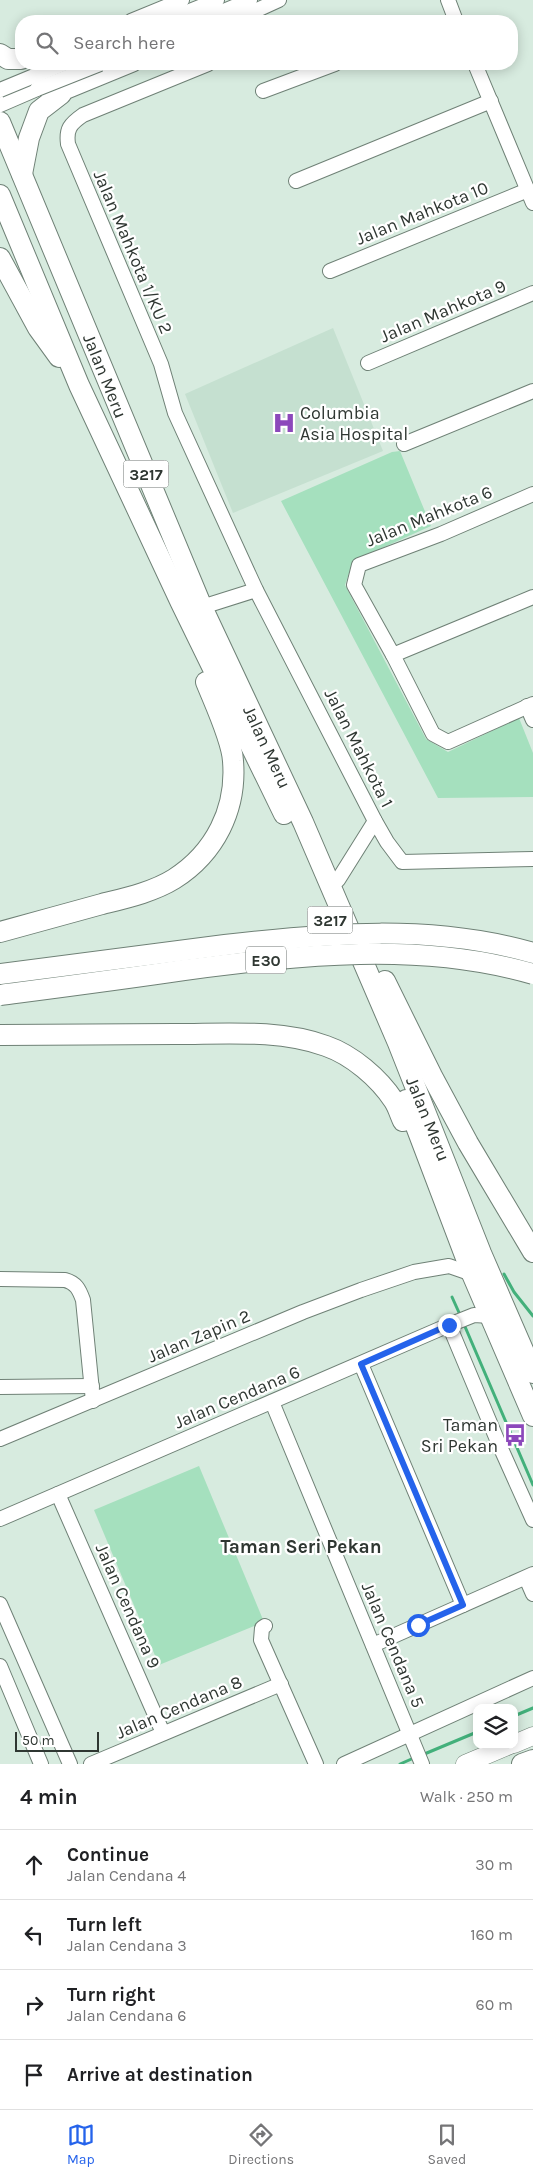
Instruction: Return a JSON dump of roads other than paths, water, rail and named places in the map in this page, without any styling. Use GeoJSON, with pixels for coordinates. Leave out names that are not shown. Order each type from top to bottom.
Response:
{"type":"FeatureCollection","features":[{"type":"Feature","properties":{"kind":"highway"},"geometry":{"type":"LineString","coordinates":[[0,54],[8,59],[15,59]]}},
{"type":"Feature","properties":{"kind":"highway"},"geometry":{"type":"LineString","coordinates":[[22,174],[29,138],[39,111],[61,94]]}},
{"type":"Feature","properties":{"kind":"highway","name":"Jalan Meru"},"geometry":{"type":"LineString","coordinates":[[0,122],[202,607],[302,822],[398,1043],[498,1313],[533,1416]]}},
{"type":"Feature","properties":{"kind":"highway","name":"Jalan Meru"},"geometry":{"type":"LineString","coordinates":[[0,195],[79,385],[181,603],[288,822],[386,1050],[472,1274],[498,1313],[533,1373]]}},
{"type":"Feature","properties":{"kind":"highway"},"geometry":{"type":"LineString","coordinates":[[0,258],[38,328],[79,385]]}},
{"type":"Feature","properties":{"kind":"highway"},"geometry":{"type":"LineString","coordinates":[[0,932],[136,895],[174,880],[207,851],[227,817],[234,789],[233,758],[220,718],[199,667],[181,603]]}},
{"type":"Feature","properties":{"kind":"highway"},"geometry":{"type":"LineString","coordinates":[[302,822],[338,880],[432,1076],[473,1152],[533,1252]]}},
{"type":"Feature","properties":{"kind":"highway","name":"E30"},"geometry":{"type":"LineString","coordinates":[[0,974],[196,948],[346,933],[398,933],[432,936],[516,948],[533,953]]}},
{"type":"Feature","properties":{"kind":"highway","name":"E30"},"geometry":{"type":"LineString","coordinates":[[0,995],[242,963],[349,954],[398,953],[435,956],[496,965],[533,974]]}},
{"type":"Feature","properties":{"kind":"highway"},"geometry":{"type":"LineString","coordinates":[[0,1035],[262,1034],[299,1038],[328,1047],[355,1062],[376,1080],[394,1101],[425,1171],[450,1215]]}},
{"type":"Feature","properties":{"kind":"highway"},"geometry":{"type":"LineString","coordinates":[[522,1764],[533,1759]]}},
{"type":"Feature","properties":{"kind":"main road"},"geometry":{"type":"LineString","coordinates":[[518,1742],[533,1736]]}},
{"type":"Feature","properties":{"kind":"main road"},"geometry":{"type":"LineString","coordinates":[[465,1764],[501,1749]]}},
{"type":"Feature","properties":{"kind":"street"},"geometry":{"type":"LineString","coordinates":[[146,15],[182,0]]}},
{"type":"Feature","properties":{"kind":"street"},"geometry":{"type":"LineString","coordinates":[[180,15],[216,0]]}},
{"type":"Feature","properties":{"kind":"street"},"geometry":{"type":"LineString","coordinates":[[214,15],[250,0]]}},
{"type":"Feature","properties":{"kind":"street"},"geometry":{"type":"LineString","coordinates":[[246,15],[279,0]]}},
{"type":"Feature","properties":{"kind":"street"},"geometry":{"type":"LineString","coordinates":[[448,0],[452,15]]}},
{"type":"Feature","properties":{"kind":"street"},"geometry":{"type":"LineString","coordinates":[[36,70],[48,92],[61,94],[119,70]]}},
{"type":"Feature","properties":{"kind":"street"},"geometry":{"type":"LineString","coordinates":[[0,90],[48,70]]}},
{"type":"Feature","properties":{"kind":"street"},"geometry":{"type":"LineString","coordinates":[[0,105],[85,70]]}},
{"type":"Feature","properties":{"kind":"street","name":"Jalan Mahkota 1/KU 2"},"geometry":{"type":"LineString","coordinates":[[193,70],[82,115],[70,124],[66,133],[68,144],[161,364],[175,413],[229,532]]}},
{"type":"Feature","properties":{"kind":"street"},"geometry":{"type":"LineString","coordinates":[[264,91],[319,70]]}},
{"type":"Feature","properties":{"kind":"street"},"geometry":{"type":"LineString","coordinates":[[478,70],[530,196]]}},
{"type":"Feature","properties":{"kind":"street"},"geometry":{"type":"LineString","coordinates":[[296,181],[491,101]]}},
{"type":"Feature","properties":{"kind":"street","name":"Jalan Mahkota 10"},"geometry":{"type":"LineString","coordinates":[[330,271],[530,196]]}},
{"type":"Feature","properties":{"kind":"street","name":"Jalan Mahkota 9"},"geometry":{"type":"LineString","coordinates":[[368,363],[533,293]]}},
{"type":"Feature","properties":{"kind":"street"},"geometry":{"type":"LineString","coordinates":[[404,444],[533,391]]}},
{"type":"Feature","properties":{"kind":"street","name":"Jalan Mahkota 6"},"geometry":{"type":"LineString","coordinates":[[393,655],[354,586],[359,565],[441,534],[533,494]]}},
{"type":"Feature","properties":{"kind":"street","name":"Jalan Mahkota 1"},"geometry":{"type":"LineString","coordinates":[[229,532],[256,590],[375,821],[387,842],[402,862],[533,859]]}},
{"type":"Feature","properties":{"kind":"street"},"geometry":{"type":"LineString","coordinates":[[202,607],[256,590]]}},
{"type":"Feature","properties":{"kind":"street"},"geometry":{"type":"LineString","coordinates":[[533,597],[393,655],[434,734],[448,742],[530,705],[533,720]]}},
{"type":"Feature","properties":{"kind":"street"},"geometry":{"type":"LineString","coordinates":[[338,880],[375,821]]}},
{"type":"Feature","properties":{"kind":"street","name":"Jalan Zapin 2"},"geometry":{"type":"LineString","coordinates":[[0,1439],[304,1312],[414,1272],[449,1266],[472,1274]]}},
{"type":"Feature","properties":{"kind":"street"},"geometry":{"type":"LineString","coordinates":[[0,1279],[65,1280],[73,1282],[78,1288],[83,1300],[93,1401]]}},
{"type":"Feature","properties":{"kind":"street"},"geometry":{"type":"LineString","coordinates":[[498,1313],[533,1361]]}},
{"type":"Feature","properties":{"kind":"street","name":"Jalan Cendana 6"},"geometry":{"type":"LineString","coordinates":[[0,1519],[457,1322],[480,1314],[498,1313]]}},
{"type":"Feature","properties":{"kind":"street"},"geometry":{"type":"LineString","coordinates":[[457,1322],[533,1520]]}},
{"type":"Feature","properties":{"kind":"street"},"geometry":{"type":"LineString","coordinates":[[361,1364],[463,1605]]}},
{"type":"Feature","properties":{"kind":"street"},"geometry":{"type":"LineString","coordinates":[[0,1387],[92,1386]]}},
{"type":"Feature","properties":{"kind":"street","name":"Jalan Cendana 5"},"geometry":{"type":"LineString","coordinates":[[272,1402],[422,1764]]}},
{"type":"Feature","properties":{"kind":"street","name":"Jalan Cendana 9"},"geometry":{"type":"LineString","coordinates":[[58,1494],[163,1734]]}},
{"type":"Feature","properties":{"kind":"street"},"geometry":{"type":"LineString","coordinates":[[373,1645],[529,1576],[533,1594]]}},
{"type":"Feature","properties":{"kind":"street"},"geometry":{"type":"LineString","coordinates":[[0,1604],[70,1764]]}},
{"type":"Feature","properties":{"kind":"street"},"geometry":{"type":"LineString","coordinates":[[265,1626],[262,1628],[261,1640],[316,1764]]}},
{"type":"Feature","properties":{"kind":"street"},"geometry":{"type":"LineString","coordinates":[[0,1666],[3,1683],[41,1764]]}},
{"type":"Feature","properties":{"kind":"street"},"geometry":{"type":"LineString","coordinates":[[344,1764],[412,1740],[533,1678]]}},
{"type":"Feature","properties":{"kind":"street","name":"Jalan Cendana 8"},"geometry":{"type":"LineString","coordinates":[[91,1764],[281,1684]]}},
{"type":"Feature","properties":{"kind":"waterway"},"geometry":{"type":"LineString","coordinates":[[504,1274],[514,1292],[533,1316]]}},
{"type":"Feature","properties":{"kind":"waterway"},"geometry":{"type":"LineString","coordinates":[[452,1297],[461,1317]]}},
{"type":"Feature","properties":{"kind":"waterway"},"geometry":{"type":"LineString","coordinates":[[463,1322],[533,1485]]}},
{"type":"Feature","properties":{"kind":"waterway"},"geometry":{"type":"LineString","coordinates":[[518,1714],[533,1708]]}},
{"type":"Feature","properties":{"kind":"waterway"},"geometry":{"type":"LineString","coordinates":[[422,1755],[473,1734]]}},
{"type":"Feature","properties":{"kind":"waterway"},"geometry":{"type":"LineString","coordinates":[[400,1764],[416,1757]]}},
{"type":"Feature","properties":{"kind":"place","name":"Columbia Asia Hospital"},"geometry":{"type":"Point","coordinates":[284,423]}},
{"type":"Feature","properties":{"kind":"place","name":"Taman Sri Pekan"},"geometry":{"type":"Point","coordinates":[515,1435]}},
{"type":"Feature","properties":{"kind":"district","name":"Taman Seri Pekan"},"geometry":{"type":"Point","coordinates":[301,1546]}}]}
